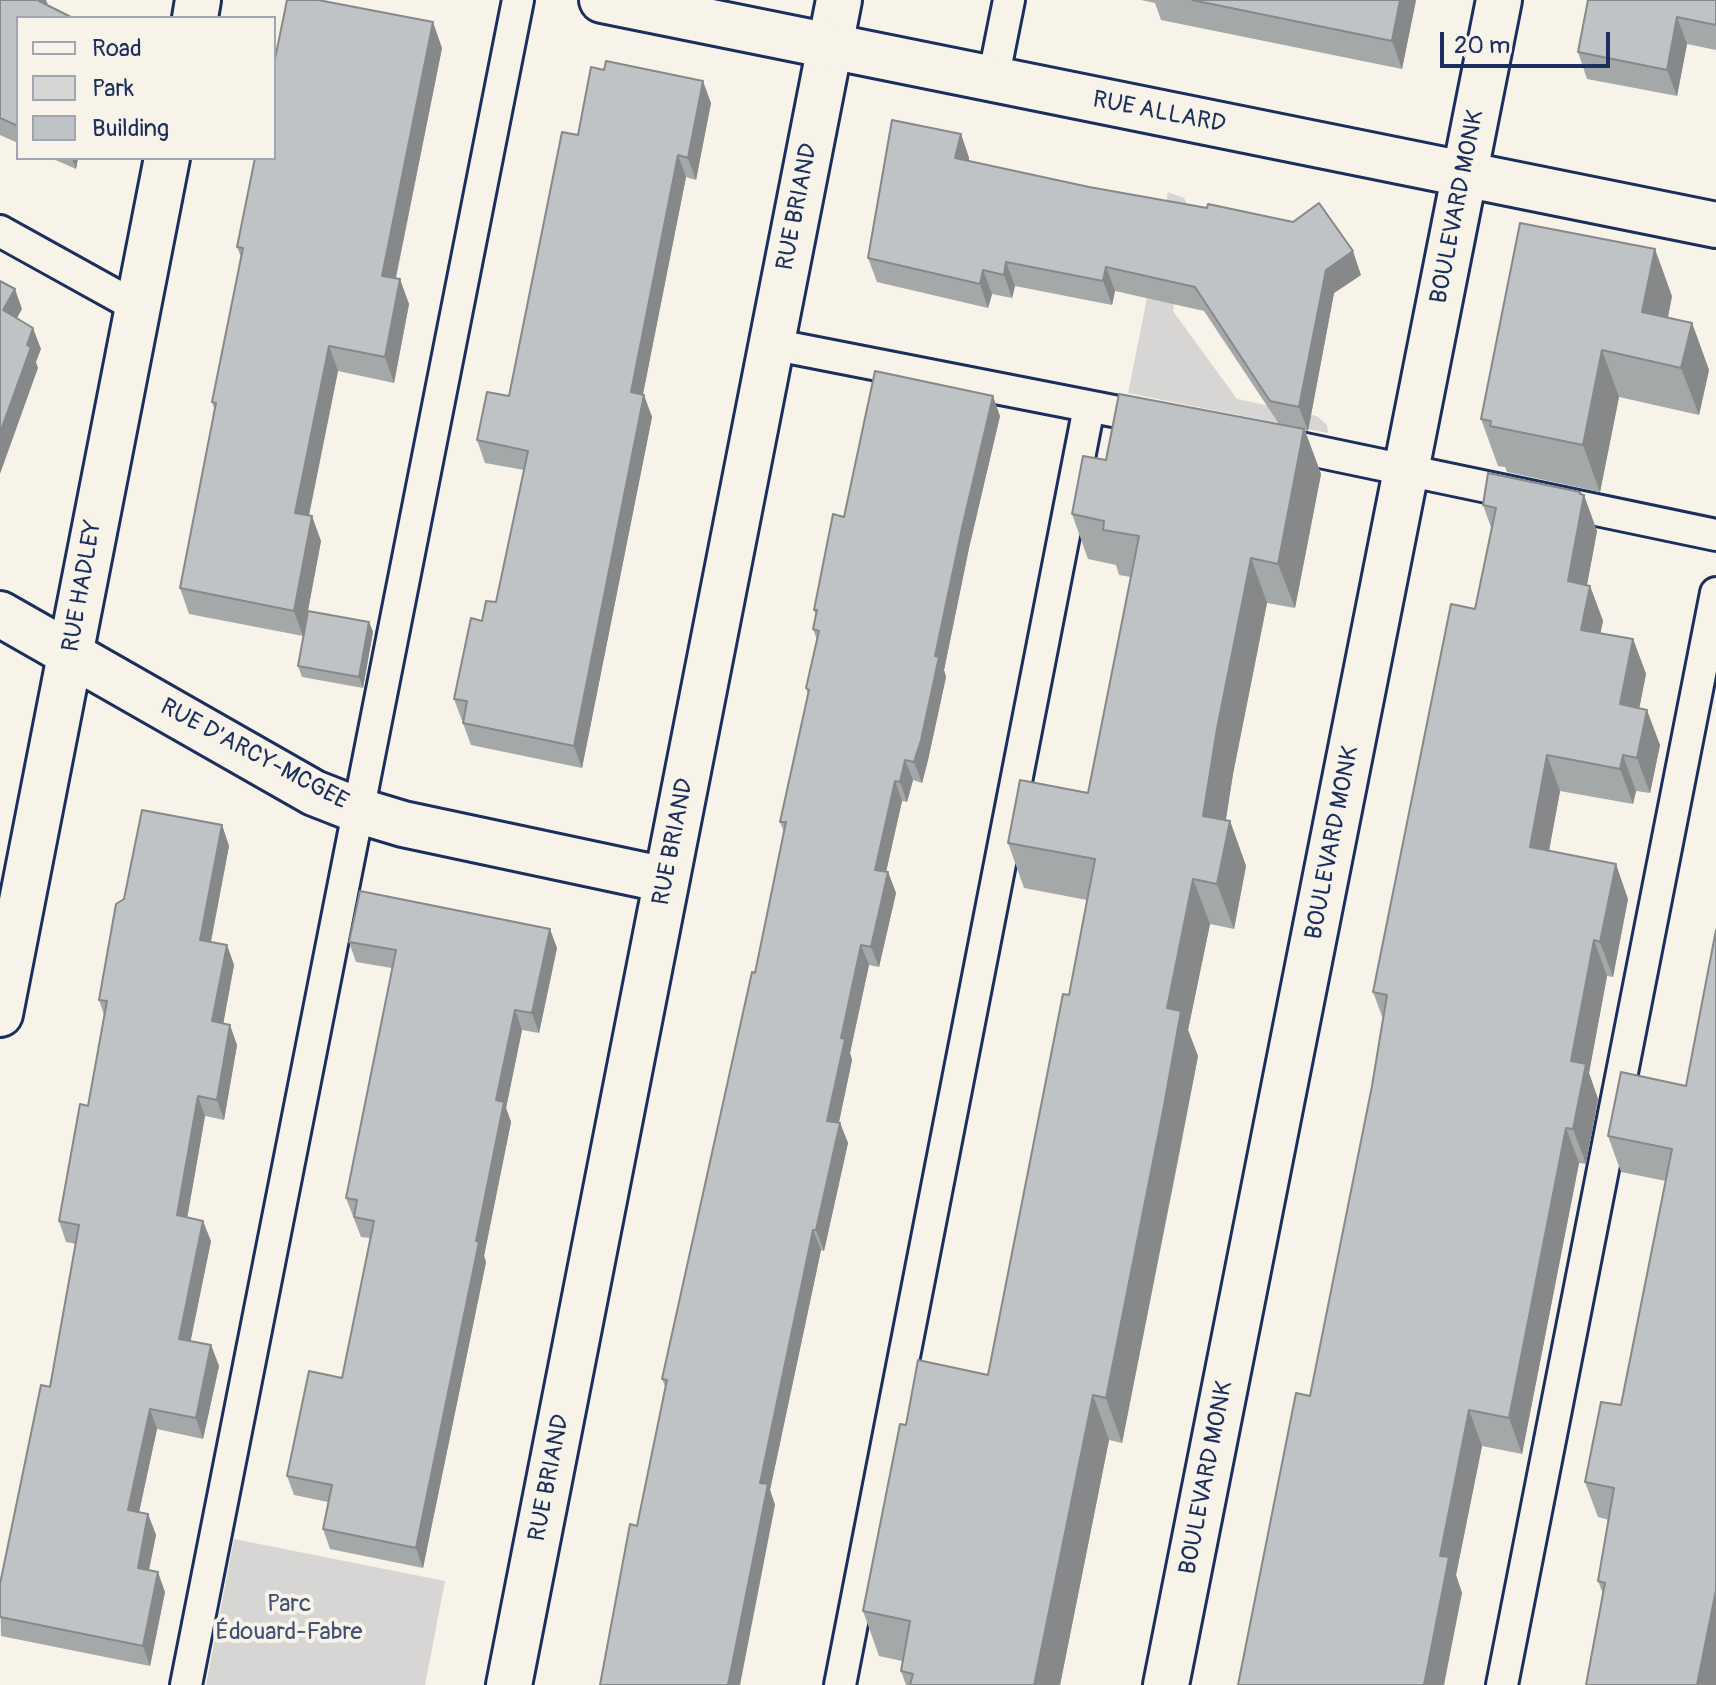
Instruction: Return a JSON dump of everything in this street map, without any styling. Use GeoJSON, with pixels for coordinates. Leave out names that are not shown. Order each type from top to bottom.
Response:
{"type":"FeatureCollection","features":[{"type":"Feature","properties":{"kind":"street","name":"RUE ALLARD"},"geometry":{"type":"LineString","coordinates":[[602,0],[1716,225]]}},
{"type":"Feature","properties":{"kind":"street","name":"RUE BRIAND"},"geometry":{"type":"LineString","coordinates":[[509,1685],[839,0]]}},
{"type":"Feature","properties":{"kind":"street","name":"BOULEVARD MONK"},"geometry":{"type":"LineString","coordinates":[[1166,1685],[1499,0]]}},
{"type":"Feature","properties":{"kind":"street","name":"RUE HADLEY"},"geometry":{"type":"LineString","coordinates":[[1,1004],[72,655],[87,557],[167,160]]}},
{"type":"Feature","properties":{"kind":"street","name":"RUE D'ARCY-MCGEE"},"geometry":{"type":"LineString","coordinates":[[0,614],[314,793],[403,824],[666,880]]}},
{"type":"Feature","properties":{"kind":"lane"},"geometry":{"type":"LineString","coordinates":[[186,1685],[518,0]]}},
{"type":"Feature","properties":{"kind":"lane"},"geometry":{"type":"LineString","coordinates":[[993,80],[1009,0]]}},
{"type":"Feature","properties":{"kind":"lane"},"geometry":{"type":"LineString","coordinates":[[0,231],[137,307]]}},
{"type":"Feature","properties":{"kind":"lane"},"geometry":{"type":"LineString","coordinates":[[771,344],[1182,425]]}},
{"type":"Feature","properties":{"kind":"lane"},"geometry":{"type":"LineString","coordinates":[[840,1685],[1089,407]]}},
{"type":"Feature","properties":{"kind":"lane"},"geometry":{"type":"LineString","coordinates":[[1244,437],[1716,535]]}},
{"type":"Feature","properties":{"kind":"lane"},"geometry":{"type":"LineString","coordinates":[[1502,1685],[1716,593]]}},
{"type":"Feature","properties":{"kind":"green space"},"geometry":{"type":"Polygon","coordinates":[[[1168,192],[1184,198],[1192,213],[1173,311],[1237,399],[1317,416],[1327,425],[1328,433],[1128,393],[1168,192]]]}},
{"type":"Feature","properties":{"kind":"green space","name":"Parc Édouard-Fabre"},"geometry":{"type":"Polygon","coordinates":[[[234,1539],[445,1581],[425,1685],[206,1685],[234,1539]]]}},
{"type":"Feature","properties":{"kind":"building"},"geometry":{"type":"Polygon","coordinates":[[[0,0],[40,0],[69,16],[16,16],[16,125],[0,118],[0,0]]]}},
{"type":"Feature","properties":{"kind":"building"},"geometry":{"type":"Polygon","coordinates":[[[287,0],[318,0],[433,22],[382,276],[400,279],[385,357],[329,346],[295,513],[312,516],[294,611],[180,588],[216,403],[212,402],[243,248],[237,247],[255,160],[276,160],[276,54],[287,0]]]}},
{"type":"Feature","properties":{"kind":"building"},"geometry":{"type":"Polygon","coordinates":[[[1192,0],[1400,0],[1392,41],[1192,0]]]}},
{"type":"Feature","properties":{"kind":"building"},"geometry":{"type":"Polygon","coordinates":[[[1588,0],[1716,0],[1716,25],[1677,17],[1667,70],[1578,52],[1588,0]]]}},
{"type":"Feature","properties":{"kind":"building"},"geometry":{"type":"Polygon","coordinates":[[[606,61],[703,81],[688,158],[678,155],[631,392],[644,395],[574,746],[463,723],[467,701],[454,699],[471,618],[482,621],[486,601],[496,602],[528,451],[477,440],[487,392],[509,396],[562,132],[578,135],[591,67],[604,70],[606,61]]]}},
{"type":"Feature","properties":{"kind":"building"},"geometry":{"type":"Polygon","coordinates":[[[892,120],[961,134],[955,158],[1089,187],[1207,208],[1208,204],[1293,222],[1319,203],[1353,251],[1326,270],[1299,407],[1270,401],[1195,287],[1106,267],[1103,281],[1006,262],[1004,275],[983,270],[980,284],[868,258],[892,120]]]}},
{"type":"Feature","properties":{"kind":"building"},"geometry":{"type":"Polygon","coordinates":[[[1520,223],[1655,249],[1642,312],[1692,323],[1681,368],[1602,350],[1583,445],[1490,426],[1491,421],[1481,419],[1520,223]]]}},
{"type":"Feature","properties":{"kind":"building"},"geometry":{"type":"Polygon","coordinates":[[[0,281],[15,289],[3,310],[33,328],[27,345],[31,347],[0,433],[0,281]]]}},
{"type":"Feature","properties":{"kind":"building"},"geometry":{"type":"Polygon","coordinates":[[[875,371],[993,396],[935,656],[939,657],[921,740],[914,762],[905,760],[900,782],[895,781],[875,870],[888,872],[871,947],[861,945],[841,1038],[845,1039],[827,1121],[840,1123],[816,1230],[813,1230],[760,1483],[768,1484],[728,1685],[600,1685],[630,1524],[637,1526],[667,1380],[662,1379],[752,972],[755,973],[786,822],[780,822],[809,690],[806,688],[819,631],[813,629],[817,610],[814,610],[833,514],[844,517],[875,371]]]}},
{"type":"Feature","properties":{"kind":"building"},"geometry":{"type":"Polygon","coordinates":[[[1119,394],[1304,429],[1278,564],[1251,558],[1203,816],[1230,821],[1217,884],[1193,879],[1167,1008],[1181,1011],[1163,1111],[1106,1398],[1093,1395],[1034,1685],[910,1685],[913,1674],[901,1671],[910,1621],[863,1611],[900,1424],[906,1425],[918,1360],[988,1375],[1063,994],[1069,995],[1095,859],[1008,843],[1020,780],[1088,793],[1139,536],[1103,530],[1104,521],[1072,514],[1083,456],[1106,460],[1119,394]]]}},
{"type":"Feature","properties":{"kind":"building"},"geometry":{"type":"Polygon","coordinates":[[[1488,473],[1584,495],[1568,581],[1590,586],[1581,630],[1633,639],[1620,704],[1647,710],[1637,758],[1623,755],[1620,769],[1547,755],[1530,847],[1616,864],[1600,942],[1594,940],[1571,1061],[1586,1064],[1573,1129],[1566,1128],[1509,1418],[1469,1410],[1440,1556],[1449,1557],[1424,1685],[1238,1685],[1296,1393],[1310,1396],[1372,1086],[1387,995],[1373,992],[1451,604],[1475,609],[1496,508],[1483,505],[1488,473]]]}},
{"type":"Feature","properties":{"kind":"building"},"geometry":{"type":"Polygon","coordinates":[[[308,611],[369,622],[359,677],[298,666],[308,611]]]}},
{"type":"Feature","properties":{"kind":"building"},"geometry":{"type":"Polygon","coordinates":[[[142,810],[222,825],[200,940],[227,945],[212,1021],[230,1025],[217,1100],[198,1096],[177,1215],[203,1221],[179,1339],[211,1345],[196,1418],[150,1409],[128,1510],[148,1514],[138,1568],[158,1572],[143,1646],[0,1617],[0,1584],[41,1385],[50,1387],[79,1225],[59,1221],[80,1104],[88,1106],[107,1001],[99,1000],[116,904],[124,899],[142,810]]]}},
{"type":"Feature","properties":{"kind":"building"},"geometry":{"type":"Polygon","coordinates":[[[360,891],[550,929],[532,1013],[515,1010],[496,1100],[504,1102],[476,1241],[479,1242],[416,1548],[323,1529],[332,1485],[287,1476],[309,1371],[342,1378],[374,1221],[354,1217],[357,1200],[346,1198],[396,950],[349,942],[360,891]]]}},
{"type":"Feature","properties":{"kind":"building"},"geometry":{"type":"Polygon","coordinates":[[[1716,930],[1716,1590],[1697,1685],[1586,1685],[1605,1583],[1598,1581],[1614,1488],[1585,1482],[1601,1402],[1621,1405],[1672,1149],[1608,1136],[1621,1072],[1686,1086],[1716,930]]]}}]}
